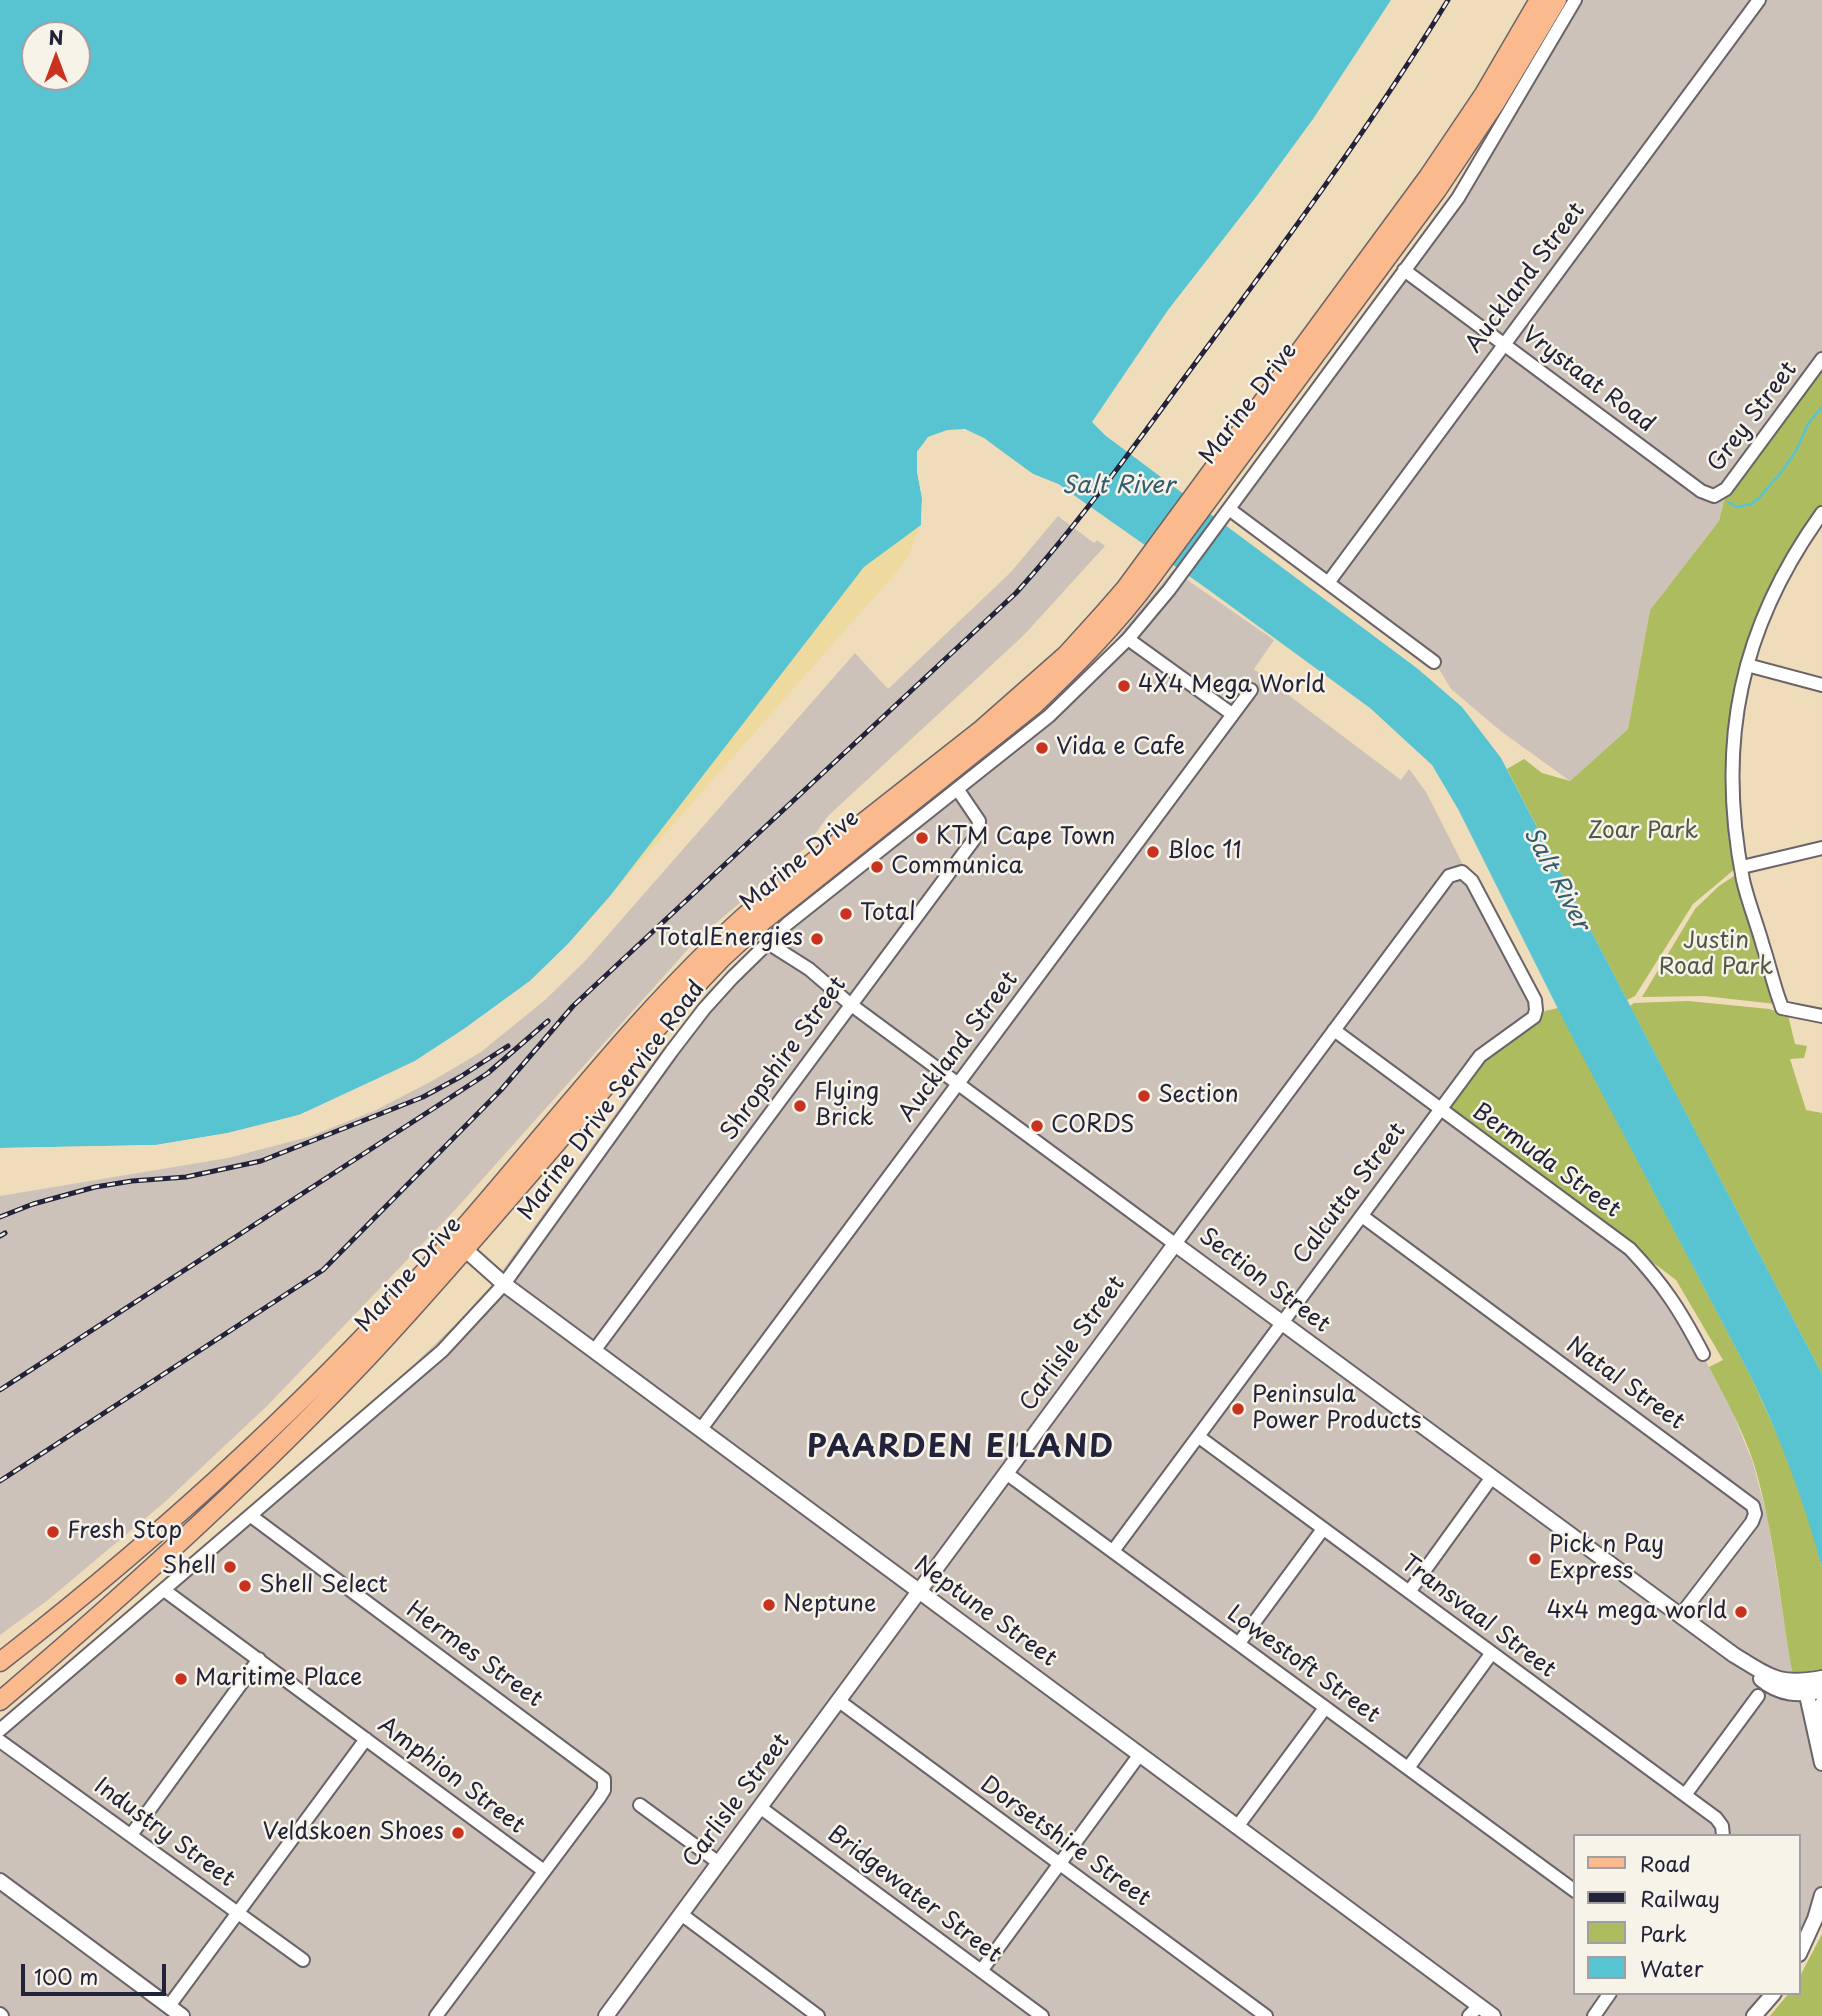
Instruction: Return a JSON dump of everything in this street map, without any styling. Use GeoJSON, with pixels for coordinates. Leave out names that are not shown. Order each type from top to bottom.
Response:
{"type":"FeatureCollection","features":[{"type":"Feature","properties":{"kind":"main road","name":"Marine Drive"},"geometry":{"type":"LineString","coordinates":[[0,1701],[239,1488],[370,1356],[666,993],[711,946],[747,914],[1026,692],[1146,573],[1449,146],[1539,0]]}},
{"type":"Feature","properties":{"kind":"main road","name":"Marine Drive"},"geometry":{"type":"LineString","coordinates":[[1200,499],[1437,190],[1496,102],[1557,0]]}},
{"type":"Feature","properties":{"kind":"main road","name":"Marine Drive"},"geometry":{"type":"LineString","coordinates":[[0,1662],[228,1468],[459,1244]]}},
{"type":"Feature","properties":{"kind":"street","name":"Marine Drive Service Road"},"geometry":{"type":"LineString","coordinates":[[0,1730],[442,1352],[503,1284],[704,1009],[787,924],[1049,716],[1128,639],[1169,590],[1458,198],[1575,0]]}},
{"type":"Feature","properties":{"kind":"street","name":"Auckland Street"},"geometry":{"type":"LineString","coordinates":[[1328,583],[1759,0]]}},
{"type":"Feature","properties":{"kind":"street","name":"Vrystaat Road"},"geometry":{"type":"LineString","coordinates":[[1404,270],[1701,491],[1714,496]]}},
{"type":"Feature","properties":{"kind":"street","name":"Grey Street"},"geometry":{"type":"LineString","coordinates":[[1714,496],[1726,489],[1822,359]]}},
{"type":"Feature","properties":{"kind":"street"},"geometry":{"type":"LineString","coordinates":[[1225,513],[1328,583],[1434,662]]}},
{"type":"Feature","properties":{"kind":"street"},"geometry":{"type":"LineString","coordinates":[[1821,1012],[1782,1008],[1741,867],[1732,805],[1732,752],[1739,698],[1755,636],[1774,591],[1822,513]]}},
{"type":"Feature","properties":{"kind":"street"},"geometry":{"type":"LineString","coordinates":[[1128,639],[1233,714]]}},
{"type":"Feature","properties":{"kind":"street"},"geometry":{"type":"LineString","coordinates":[[1747,665],[1822,685]]}},
{"type":"Feature","properties":{"kind":"street","name":"Auckland Street"},"geometry":{"type":"LineString","coordinates":[[701,1429],[1251,690]]}},
{"type":"Feature","properties":{"kind":"street","name":"Shropshire Street"},"geometry":{"type":"LineString","coordinates":[[594,1352],[978,834],[979,821],[958,790]]}},
{"type":"Feature","properties":{"kind":"street"},"geometry":{"type":"LineString","coordinates":[[1741,867],[1822,848]]}},
{"type":"Feature","properties":{"kind":"street","name":"Carlisle Street"},"geometry":{"type":"LineString","coordinates":[[606,2016],[1175,1244],[1452,874],[1465,874],[1472,881],[1535,1000],[1536,1013]]}},
{"type":"Feature","properties":{"kind":"street","name":"Section Street"},"geometry":{"type":"LineString","coordinates":[[768,943],[809,969],[850,1004],[1734,1655],[1774,1689],[1783,1693],[1821,1685]]}},
{"type":"Feature","properties":{"kind":"street","name":"Calcutta Street"},"geometry":{"type":"LineString","coordinates":[[1113,1551],[1485,1050],[1533,1018],[1536,1013]]}},
{"type":"Feature","properties":{"kind":"street","name":"Bermuda Street"},"geometry":{"type":"LineString","coordinates":[[1334,1030],[1630,1249],[1658,1279],[1681,1310],[1703,1354]]}},
{"type":"Feature","properties":{"kind":"street","name":"Natal Street"},"geometry":{"type":"LineString","coordinates":[[1362,1216],[1753,1506],[1755,1514],[1752,1521],[1680,1616]]}},
{"type":"Feature","properties":{"kind":"street","name":"Neptune Street"},"geometry":{"type":"LineString","coordinates":[[459,1244],[503,1284],[1140,1754],[1474,2011],[1493,2016]]}},
{"type":"Feature","properties":{"kind":"street","name":"Transvaal Street"},"geometry":{"type":"LineString","coordinates":[[1199,1437],[1685,1795],[1720,1822],[1723,1834]]}},
{"type":"Feature","properties":{"kind":"street","name":"Lowestoft Street"},"geometry":{"type":"LineString","coordinates":[[1006,1473],[1574,1890]]}},
{"type":"Feature","properties":{"kind":"street"},"geometry":{"type":"LineString","coordinates":[[1409,1591],[1492,1478]]}},
{"type":"Feature","properties":{"kind":"street","name":"Hermes Street"},"geometry":{"type":"LineString","coordinates":[[251,1516],[604,1779],[604,1790],[599,1798],[544,1871]]}},
{"type":"Feature","properties":{"kind":"street"},"geometry":{"type":"LineString","coordinates":[[1239,1643],[1323,1529]]}},
{"type":"Feature","properties":{"kind":"street","name":"Amphion Street"},"geometry":{"type":"LineString","coordinates":[[164,1590],[544,1871]]}},
{"type":"Feature","properties":{"kind":"street"},"geometry":{"type":"LineString","coordinates":[[1408,1768],[1491,1654]]}},
{"type":"Feature","properties":{"kind":"street"},"geometry":{"type":"LineString","coordinates":[[131,1835],[259,1659]]}},
{"type":"Feature","properties":{"kind":"street"},"geometry":{"type":"LineString","coordinates":[[1805,1688],[1822,1763]]}},
{"type":"Feature","properties":{"kind":"street"},"geometry":{"type":"LineString","coordinates":[[1685,1795],[1758,1696]]}},
{"type":"Feature","properties":{"kind":"street","name":"Dorsetshire Street"},"geometry":{"type":"LineString","coordinates":[[839,1701],[1266,2016]]}},
{"type":"Feature","properties":{"kind":"street"},"geometry":{"type":"LineString","coordinates":[[1819,1745],[1822,1704]]}},
{"type":"Feature","properties":{"kind":"street"},"geometry":{"type":"LineString","coordinates":[[1237,1827],[1325,1708]]}},
{"type":"Feature","properties":{"kind":"street"},"geometry":{"type":"LineString","coordinates":[[169,2006],[366,1739]]}},
{"type":"Feature","properties":{"kind":"street","name":"Industry Street"},"geometry":{"type":"LineString","coordinates":[[0,1741],[303,1960]]}},
{"type":"Feature","properties":{"kind":"street"},"geometry":{"type":"LineString","coordinates":[[981,1971],[1140,1754]]}},
{"type":"Feature","properties":{"kind":"street"},"geometry":{"type":"LineString","coordinates":[[640,1805],[719,1863]]}},
{"type":"Feature","properties":{"kind":"street","name":"Bridgewater Street"},"geometry":{"type":"LineString","coordinates":[[761,1808],[1042,2016]]}},
{"type":"Feature","properties":{"kind":"street"},"geometry":{"type":"LineString","coordinates":[[436,2016],[544,1871]]}},
{"type":"Feature","properties":{"kind":"street"},"geometry":{"type":"LineString","coordinates":[[0,1881],[182,2016]]}},
{"type":"Feature","properties":{"kind":"street"},"geometry":{"type":"LineString","coordinates":[[1801,1950],[1822,1895]]}},
{"type":"Feature","properties":{"kind":"street"},"geometry":{"type":"LineString","coordinates":[[681,1914],[818,2016]]}},
{"type":"Feature","properties":{"kind":"street"},"geometry":{"type":"LineString","coordinates":[[1594,2016],[1609,1995]]}},
{"type":"Feature","properties":{"kind":"street"},"geometry":{"type":"LineString","coordinates":[[1754,2016],[1772,1995]]}},
{"type":"Feature","properties":{"kind":"shaded area"},"geometry":{"type":"Polygon","coordinates":[[[1575,0],[1822,0],[1822,359],[1726,489],[1719,521],[1650,610],[1628,729],[1570,781],[1502,732],[1451,689],[1434,661],[1229,509],[1458,198],[1575,0]]]}},
{"type":"Feature","properties":{"kind":"shaded area"},"geometry":{"type":"Polygon","coordinates":[[[1058,516],[1094,543],[1097,540],[1105,546],[1024,635],[828,816],[805,848],[697,939],[454,1211],[268,1405],[166,1501],[48,1600],[0,1635],[0,1196],[228,1158],[308,1137],[374,1111],[481,1052],[545,1000],[586,960],[855,653],[888,689],[1011,572],[1058,516]]]}},
{"type":"Feature","properties":{"kind":"shaded area"},"geometry":{"type":"Polygon","coordinates":[[[1173,570],[1274,640],[1254,669],[1401,780],[1409,769],[1426,792],[1536,1008],[1485,1050],[1440,1110],[1630,1249],[1702,1354],[1732,1411],[1753,1463],[1768,1520],[1792,1671],[1813,1698],[1822,1763],[1822,1893],[1801,1948],[1801,1834],[1574,1834],[1574,1995],[1771,1995],[1753,2016],[0,2016],[0,1719],[380,1397],[481,1300],[649,1067],[709,990],[787,915],[954,786],[1083,679],[1173,570]]]}},
{"type":"Feature","properties":{"kind":"green space","name":"Zoar Park"},"geometry":{"type":"Polygon","coordinates":[[[1822,367],[1822,506],[1783,563],[1758,617],[1740,669],[1736,868],[1693,904],[1635,996],[1627,1000],[1507,769],[1524,759],[1542,773],[1570,781],[1628,729],[1650,610],[1719,521],[1724,500],[1822,367]]]}},
{"type":"Feature","properties":{"kind":"green space","name":"Justin Road Park"},"geometry":{"type":"Polygon","coordinates":[[[1737,874],[1776,1004],[1704,996],[1642,997],[1695,909],[1719,886],[1737,874]]]}},
{"type":"Feature","properties":{"kind":"green space"},"geometry":{"type":"Polygon","coordinates":[[[1688,1001],[1769,1009],[1788,1015],[1795,1044],[1807,1046],[1804,1058],[1790,1059],[1806,1110],[1822,1113],[1822,1374],[1630,1006],[1634,1003],[1688,1001]]]}},
{"type":"Feature","properties":{"kind":"green space"},"geometry":{"type":"Polygon","coordinates":[[[1558,1008],[1751,1377],[1787,1456],[1809,1518],[1822,1568],[1822,1669],[1796,1673],[1792,1671],[1772,1541],[1754,1464],[1709,1367],[1723,1360],[1676,1280],[1452,1110],[1451,1103],[1456,1094],[1461,1093],[1490,1054],[1520,1036],[1521,1030],[1538,1021],[1545,1011],[1558,1008]]]}},
{"type":"Feature","properties":{"kind":"green space"},"geometry":{"type":"Polygon","coordinates":[[[1822,1934],[1822,2016],[1770,2016],[1787,1995],[1801,1995],[1801,1974],[1822,1934]]]}},
{"type":"Feature","properties":{"kind":"sand"},"geometry":{"type":"Polygon","coordinates":[[[921,525],[909,555],[894,575],[610,896],[864,567],[921,525]]]}},
{"type":"Feature","properties":{"kind":"water","name":"Salt River"},"geometry":{"type":"Polygon","coordinates":[[[0,0],[1391,0],[1313,119],[1168,310],[1092,422],[1106,436],[1418,669],[1462,707],[1501,758],[1822,1374],[1822,1568],[1791,1471],[1751,1377],[1566,1025],[1458,809],[1432,765],[1370,708],[1206,588],[1058,484],[1033,474],[965,429],[929,437],[917,452],[922,498],[921,525],[864,567],[610,896],[568,944],[530,981],[415,1061],[299,1115],[228,1133],[156,1145],[0,1148],[0,0]]]}},
{"type":"Feature","properties":{"kind":"pier"},"geometry":{"type":"Polygon","coordinates":[[[965,429],[984,438],[1033,474],[1067,490],[1064,492],[1032,478],[982,441],[964,433],[948,433],[931,440],[921,453],[920,471],[926,498],[925,526],[919,531],[922,498],[917,452],[928,437],[947,430],[965,429]]]}},
{"type":"Feature","properties":{"kind":"pier"},"geometry":{"type":"Polygon","coordinates":[[[645,857],[571,946],[532,984],[417,1064],[365,1090],[300,1119],[229,1137],[157,1148],[0,1152],[0,1148],[156,1145],[228,1133],[299,1115],[363,1087],[415,1061],[530,981],[568,944],[645,857]]]}},
{"type":"Feature","properties":{"kind":"waterway"},"geometry":{"type":"LineString","coordinates":[[1729,502],[1736,507],[1752,504],[1760,497],[1783,470],[1797,449],[1808,424],[1822,407]]}},
{"type":"Feature","properties":{"kind":"railway"},"geometry":{"type":"LineString","coordinates":[[0,1481],[323,1270],[501,1090],[573,1006],[1016,593],[1112,476],[1266,267],[1360,135],[1448,0]]}},
{"type":"Feature","properties":{"kind":"railway"},"geometry":{"type":"LineString","coordinates":[[0,1390],[488,1073],[548,1021]]}},
{"type":"Feature","properties":{"kind":"railway"},"geometry":{"type":"LineString","coordinates":[[0,1217],[33,1204],[95,1187],[186,1177],[261,1161],[423,1097],[508,1046]]}},
{"type":"Feature","properties":{"kind":"railway"},"geometry":{"type":"LineString","coordinates":[[0,1236],[5,1233]]}},
{"type":"Feature","properties":{"kind":"place","name":"4X4 Mega World"},"geometry":{"type":"Point","coordinates":[1124,686]}},
{"type":"Feature","properties":{"kind":"place","name":"Vida e Cafe"},"geometry":{"type":"Point","coordinates":[1042,748]}},
{"type":"Feature","properties":{"kind":"place","name":"KTM Cape Town"},"geometry":{"type":"Point","coordinates":[922,838]}},
{"type":"Feature","properties":{"kind":"place","name":"Bloc 11"},"geometry":{"type":"Point","coordinates":[1153,852]}},
{"type":"Feature","properties":{"kind":"place","name":"Communica"},"geometry":{"type":"Point","coordinates":[877,867]}},
{"type":"Feature","properties":{"kind":"place","name":"Total"},"geometry":{"type":"Point","coordinates":[846,914]}},
{"type":"Feature","properties":{"kind":"place","name":"TotalEnergies"},"geometry":{"type":"Point","coordinates":[817,939]}},
{"type":"Feature","properties":{"kind":"place","name":"Section"},"geometry":{"type":"Point","coordinates":[1144,1096]}},
{"type":"Feature","properties":{"kind":"place","name":"Flying Brick"},"geometry":{"type":"Point","coordinates":[800,1106]}},
{"type":"Feature","properties":{"kind":"place","name":"CORDS"},"geometry":{"type":"Point","coordinates":[1037,1126]}},
{"type":"Feature","properties":{"kind":"place","name":"Peninsula Power Products"},"geometry":{"type":"Point","coordinates":[1238,1409]}},
{"type":"Feature","properties":{"kind":"place","name":"Fresh Stop"},"geometry":{"type":"Point","coordinates":[53,1532]}},
{"type":"Feature","properties":{"kind":"place","name":"Pick n Pay Express"},"geometry":{"type":"Point","coordinates":[1535,1559]}},
{"type":"Feature","properties":{"kind":"place","name":"Shell"},"geometry":{"type":"Point","coordinates":[230,1567]}},
{"type":"Feature","properties":{"kind":"place","name":"Shell Select"},"geometry":{"type":"Point","coordinates":[245,1586]}},
{"type":"Feature","properties":{"kind":"place","name":"Neptune"},"geometry":{"type":"Point","coordinates":[769,1605]}},
{"type":"Feature","properties":{"kind":"place","name":"4x4 mega world"},"geometry":{"type":"Point","coordinates":[1741,1612]}},
{"type":"Feature","properties":{"kind":"place","name":"Maritime Place"},"geometry":{"type":"Point","coordinates":[181,1679]}},
{"type":"Feature","properties":{"kind":"place","name":"Veldskoen Shoes"},"geometry":{"type":"Point","coordinates":[458,1833]}},
{"type":"Feature","properties":{"kind":"district","name":"PAARDEN EILAND"},"geometry":{"type":"Point","coordinates":[961,1449]}}]}
